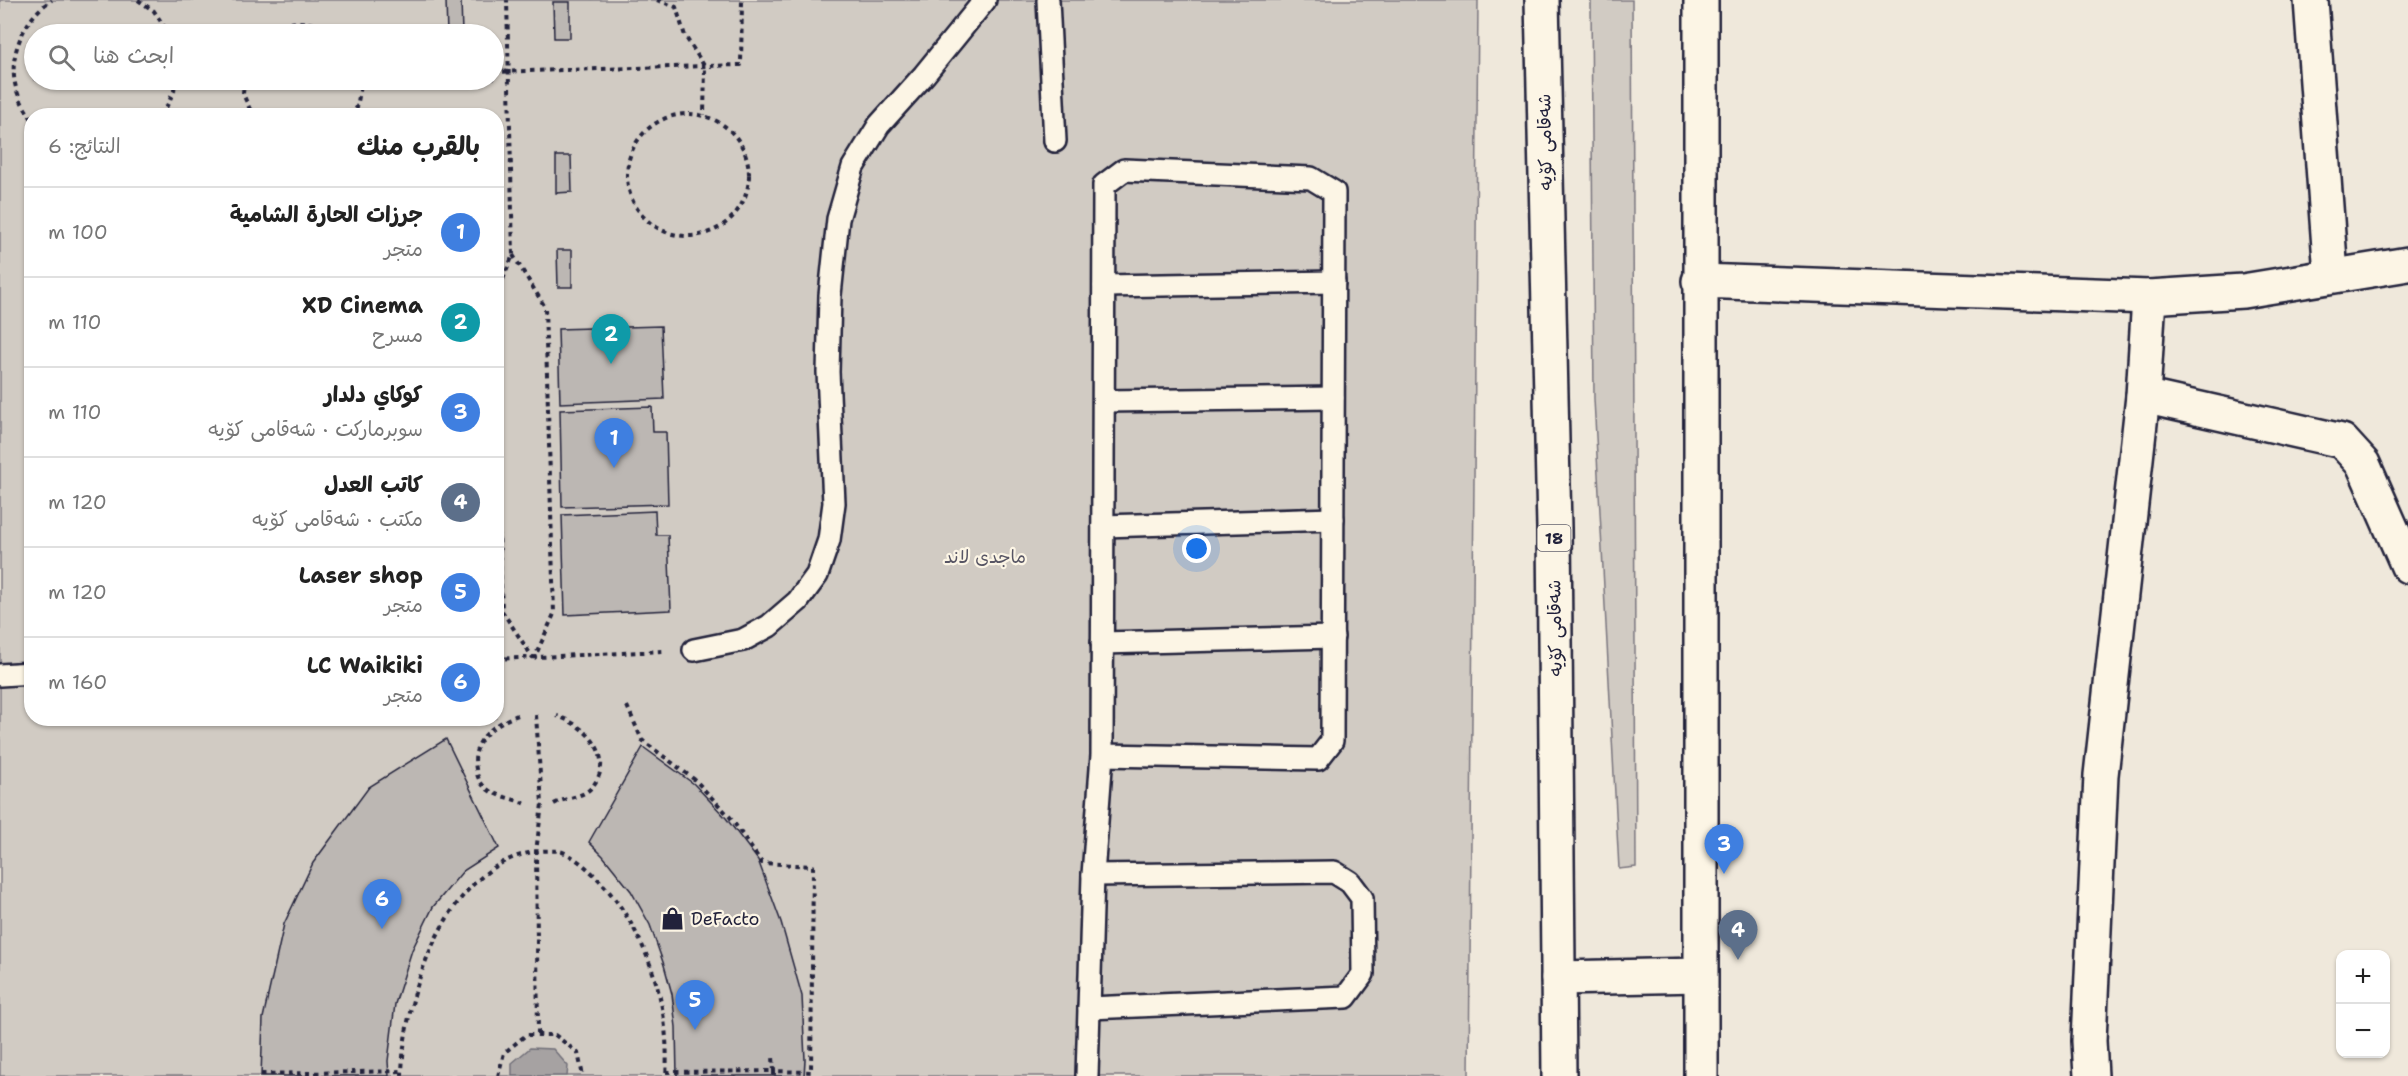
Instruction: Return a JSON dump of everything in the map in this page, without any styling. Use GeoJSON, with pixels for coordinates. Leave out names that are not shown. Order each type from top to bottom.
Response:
{"type":"FeatureCollection","features":[{"type":"Feature","properties":{"kind":"main road","name":"شەقامی کۆیە"},"geometry":{"type":"LineString","coordinates":[[1542,0],[1553,516],[1559,1076]]}},
{"type":"Feature","properties":{"kind":"main road"},"geometry":{"type":"LineString","coordinates":[[1701,0],[1699,281],[1701,1076]]}},
{"type":"Feature","properties":{"kind":"main road"},"geometry":{"type":"LineString","coordinates":[[2311,0],[2331,275]]}},
{"type":"Feature","properties":{"kind":"main road"},"geometry":{"type":"LineString","coordinates":[[1699,281],[2149,297],[2243,291],[2408,264]]}},
{"type":"Feature","properties":{"kind":"main road"},"geometry":{"type":"LineString","coordinates":[[2091,1076],[2089,1041],[2101,775],[2144,396],[2149,297]]}},
{"type":"Feature","properties":{"kind":"main road"},"geometry":{"type":"LineString","coordinates":[[2144,396],[2342,441],[2363,464],[2408,566]]}},
{"type":"Feature","properties":{"kind":"main road"},"geometry":{"type":"LineString","coordinates":[[1558,978],[1701,975]]}},
{"type":"Feature","properties":{"kind":"lane"},"geometry":{"type":"LineString","coordinates":[[694,650],[743,640],[769,626],[798,601],[816,575],[829,540],[834,503],[828,361],[830,296],[838,219],[853,167],[879,125],[924,75],[985,0]]}},
{"type":"Feature","properties":{"kind":"lane"},"geometry":{"type":"LineString","coordinates":[[1048,0],[1055,141]]}},
{"type":"Feature","properties":{"kind":"lane"},"geometry":{"type":"LineString","coordinates":[[1087,1076],[1093,875],[1102,755],[1104,185],[1124,170],[1311,178],[1334,192],[1332,741],[1318,759],[1102,755]]}},
{"type":"Feature","properties":{"kind":"lane"},"geometry":{"type":"LineString","coordinates":[[1104,286],[1334,282]]}},
{"type":"Feature","properties":{"kind":"lane"},"geometry":{"type":"LineString","coordinates":[[1104,401],[1334,398]]}},
{"type":"Feature","properties":{"kind":"lane"},"geometry":{"type":"LineString","coordinates":[[1103,526],[1333,519]]}},
{"type":"Feature","properties":{"kind":"lane"},"geometry":{"type":"LineString","coordinates":[[1102,643],[1333,637]]}},
{"type":"Feature","properties":{"kind":"lane"},"geometry":{"type":"LineString","coordinates":[[0,675],[24,674]]}},
{"type":"Feature","properties":{"kind":"lane"},"geometry":{"type":"LineString","coordinates":[[1089,1008],[1346,997],[1363,974],[1362,898],[1350,882],[1334,872],[1093,875]]}},
{"type":"Feature","properties":{"kind":"path"},"geometry":{"type":"LineString","coordinates":[[28,24],[52,0]]}},
{"type":"Feature","properties":{"kind":"path"},"geometry":{"type":"LineString","coordinates":[[138,0],[154,11],[163,24]]}},
{"type":"Feature","properties":{"kind":"path"},"geometry":{"type":"LineString","coordinates":[[504,277],[513,255],[507,0]]}},
{"type":"Feature","properties":{"kind":"path"},"geometry":{"type":"LineString","coordinates":[[657,0],[676,7],[685,36],[705,67],[704,115]]}},
{"type":"Feature","properties":{"kind":"path"},"geometry":{"type":"LineString","coordinates":[[504,72],[741,66],[742,0]]}},
{"type":"Feature","properties":{"kind":"path"},"geometry":{"type":"LineString","coordinates":[[289,24],[297,22],[320,24]]}},
{"type":"Feature","properties":{"kind":"path"},"geometry":{"type":"LineString","coordinates":[[24,31],[16,47],[14,76],[24,108]]}},
{"type":"Feature","properties":{"kind":"path"},"geometry":{"type":"LineString","coordinates":[[166,108],[174,90]]}},
{"type":"Feature","properties":{"kind":"path"},"geometry":{"type":"LineString","coordinates":[[243,90],[250,108]]}},
{"type":"Feature","properties":{"kind":"path"},"geometry":{"type":"LineString","coordinates":[[356,108],[360,90]]}},
{"type":"Feature","properties":{"kind":"path"},"geometry":{"type":"LineString","coordinates":[[672,115],[704,115],[731,130],[748,159],[747,190],[731,219],[704,235],[672,235],[644,219],[628,191],[628,159],[644,131],[672,115]]}},
{"type":"Feature","properties":{"kind":"path"},"geometry":{"type":"LineString","coordinates":[[513,255],[545,307],[554,614],[534,659]]}},
{"type":"Feature","properties":{"kind":"path"},"geometry":{"type":"LineString","coordinates":[[504,614],[534,659]]}},
{"type":"Feature","properties":{"kind":"path"},"geometry":{"type":"LineString","coordinates":[[504,659],[694,650]]}},
{"type":"Feature","properties":{"kind":"path"},"geometry":{"type":"LineString","coordinates":[[261,1074],[402,1074],[412,1006],[424,963],[441,926],[464,896],[496,865],[516,856],[536,852],[562,851],[589,869],[615,897],[641,940],[658,985],[667,1054],[666,1074],[811,1074],[813,866],[762,863],[730,817],[695,780],[642,740],[627,706]]}},
{"type":"Feature","properties":{"kind":"path"},"geometry":{"type":"LineString","coordinates":[[504,720],[518,715]]}},
{"type":"Feature","properties":{"kind":"path"},"geometry":{"type":"LineString","coordinates":[[536,715],[542,804],[536,852],[538,1035]]}},
{"type":"Feature","properties":{"kind":"path"},"geometry":{"type":"LineString","coordinates":[[554,804],[564,799],[580,796],[591,789],[598,778],[600,764],[593,740],[585,730],[572,721],[557,716]]}},
{"type":"Feature","properties":{"kind":"path"},"geometry":{"type":"LineString","coordinates":[[494,726],[477,750],[475,763],[478,777],[484,788],[526,804]]}},
{"type":"Feature","properties":{"kind":"path"},"geometry":{"type":"LineString","coordinates":[[498,1076],[504,1053],[526,1035],[555,1035],[578,1053],[583,1076]]}},
{"type":"Feature","properties":{"kind":"path"},"geometry":{"type":"LineString","coordinates":[[773,1058],[774,1073]]}},
{"type":"Feature","properties":{"kind":"green space","name":"ماجدی لاند"},"geometry":{"type":"Polygon","coordinates":[[[0,0],[1478,0],[1469,1076],[0,1076],[0,0]]]}},
{"type":"Feature","properties":{"kind":"green space"},"geometry":{"type":"Polygon","coordinates":[[[1591,0],[1632,0],[1636,867],[1619,869],[1594,399],[1591,0]]]}},
{"type":"Feature","properties":{"kind":"shaded area"},"geometry":{"type":"Polygon","coordinates":[[[530,1048],[553,1049],[568,1066],[567,1076],[512,1076],[512,1063],[530,1048]]]}},
{"type":"Feature","properties":{"kind":"building"},"geometry":{"type":"Polygon","coordinates":[[[446,0],[461,0],[462,24],[447,24],[446,0]]]}},
{"type":"Feature","properties":{"kind":"building"},"geometry":{"type":"Polygon","coordinates":[[[553,2],[570,2],[570,38],[554,38],[553,2]]]}},
{"type":"Feature","properties":{"kind":"building"},"geometry":{"type":"Polygon","coordinates":[[[556,156],[571,156],[572,192],[556,193],[556,156]]]}},
{"type":"Feature","properties":{"kind":"building"},"geometry":{"type":"Polygon","coordinates":[[[557,250],[572,250],[572,287],[558,287],[557,250]]]}},
{"type":"Feature","properties":{"kind":"building"},"geometry":{"type":"Polygon","coordinates":[[[661,326],[664,399],[560,403],[558,329],[661,326]]]}},
{"type":"Feature","properties":{"kind":"building"},"geometry":{"type":"Polygon","coordinates":[[[652,407],[653,432],[666,432],[668,504],[562,507],[560,410],[652,407]]]}},
{"type":"Feature","properties":{"kind":"building"},"geometry":{"type":"Polygon","coordinates":[[[655,511],[656,535],[668,535],[671,610],[565,615],[562,515],[655,511]]]}},
{"type":"Feature","properties":{"kind":"building"},"geometry":{"type":"Polygon","coordinates":[[[446,739],[499,848],[463,871],[433,907],[412,950],[395,1004],[388,1061],[389,1076],[261,1076],[263,1018],[284,924],[313,863],[369,787],[446,739]]]}},
{"type":"Feature","properties":{"kind":"building"},"geometry":{"type":"Polygon","coordinates":[[[643,747],[694,784],[726,818],[758,860],[781,922],[802,996],[804,1076],[677,1076],[676,1027],[672,994],[650,925],[631,891],[589,842],[643,747]]]}},
{"type":"Feature","properties":{"kind":"place","name":"XD Cinema"},"geometry":{"type":"Point","coordinates":[611,364]}},
{"type":"Feature","properties":{"kind":"place","name":"جرزات الحارة الشامية"},"geometry":{"type":"Point","coordinates":[614,468]}},
{"type":"Feature","properties":{"kind":"place","name":"كوكاي دلدار"},"geometry":{"type":"Point","coordinates":[1724,874]}},
{"type":"Feature","properties":{"kind":"place","name":"DeFacto"},"geometry":{"type":"Point","coordinates":[673,919]}},
{"type":"Feature","properties":{"kind":"place","name":"LC Waikiki"},"geometry":{"type":"Point","coordinates":[382,929]}},
{"type":"Feature","properties":{"kind":"place","name":"كاتب العدل"},"geometry":{"type":"Point","coordinates":[1738,960]}},
{"type":"Feature","properties":{"kind":"place","name":"Laser shop"},"geometry":{"type":"Point","coordinates":[695,1030]}}]}
